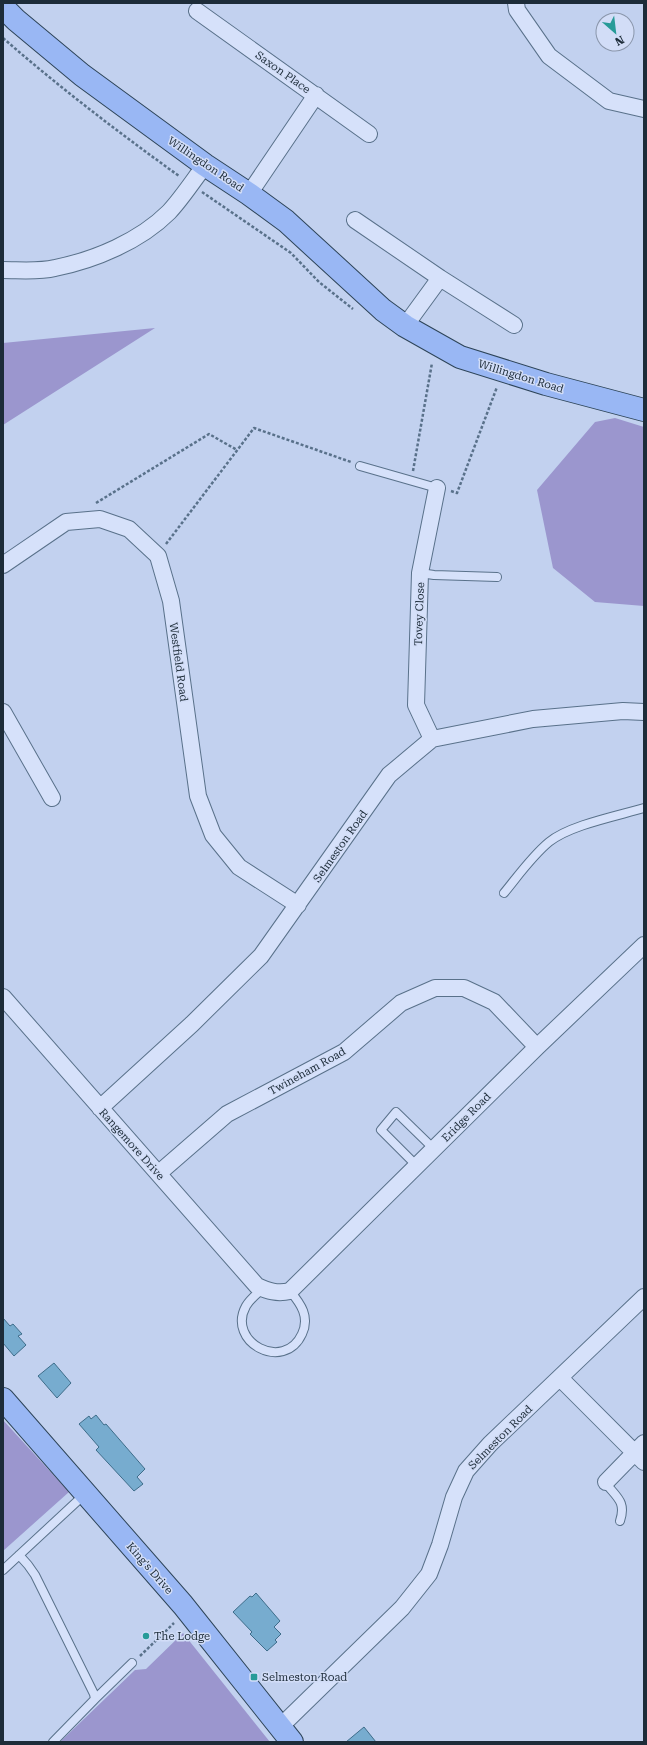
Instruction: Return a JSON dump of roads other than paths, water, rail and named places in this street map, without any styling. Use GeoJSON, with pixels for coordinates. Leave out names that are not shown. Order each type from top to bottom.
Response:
{"type":"FeatureCollection","features":[{"type":"Feature","properties":{"kind":"main road","name":"Willingdon Road"},"geometry":{"type":"LineString","coordinates":[[3,7],[16,20],[82,75],[204,166],[249,194],[286,221],[384,310],[404,326],[460,357],[546,384],[644,410]]}},
{"type":"Feature","properties":{"kind":"main road","name":"King's Drive"},"geometry":{"type":"LineString","coordinates":[[3,1399],[187,1611],[286,1735]]}},
{"type":"Feature","properties":{"kind":"street"},"geometry":{"type":"LineString","coordinates":[[516,3],[517,10],[549,56],[609,101],[644,110]]}},
{"type":"Feature","properties":{"kind":"street","name":"Saxon Place"},"geometry":{"type":"LineString","coordinates":[[197,11],[370,134]]}},
{"type":"Feature","properties":{"kind":"street"},"geometry":{"type":"LineString","coordinates":[[249,194],[316,95]]}},
{"type":"Feature","properties":{"kind":"street"},"geometry":{"type":"LineString","coordinates":[[3,270],[54,268],[93,257],[124,244],[151,227],[169,212],[204,166]]}},
{"type":"Feature","properties":{"kind":"street"},"geometry":{"type":"LineString","coordinates":[[355,220],[440,278],[514,325]]}},
{"type":"Feature","properties":{"kind":"street"},"geometry":{"type":"LineString","coordinates":[[404,326],[440,278]]}},
{"type":"Feature","properties":{"kind":"street","name":"Tovey Close"},"geometry":{"type":"LineString","coordinates":[[432,739],[416,705],[420,573],[437,488]]}},
{"type":"Feature","properties":{"kind":"street","name":"Westfield Road"},"geometry":{"type":"LineString","coordinates":[[3,565],[66,522],[100,518],[129,529],[158,556],[170,601],[198,796],[213,835],[239,867],[298,905]]}},
{"type":"Feature","properties":{"kind":"street","name":"Selmeston Road"},"geometry":{"type":"LineString","coordinates":[[100,1108],[192,1024],[261,956],[389,775],[432,739],[533,719],[623,711],[644,712]]}},
{"type":"Feature","properties":{"kind":"street"},"geometry":{"type":"LineString","coordinates":[[3,712],[52,798]]}},
{"type":"Feature","properties":{"kind":"street","name":"Eridge Road"},"geometry":{"type":"LineString","coordinates":[[290,1291],[434,1148],[644,945]]}},
{"type":"Feature","properties":{"kind":"street","name":"Twineham Road"},"geometry":{"type":"LineString","coordinates":[[159,1173],[227,1114],[344,1052],[401,1003],[435,988],[464,988],[494,1002],[538,1047]]}},
{"type":"Feature","properties":{"kind":"street","name":"Rangemore Drive"},"geometry":{"type":"LineString","coordinates":[[3,997],[257,1286],[281,1293],[290,1291]]}},
{"type":"Feature","properties":{"kind":"street","name":"Selmeston Road"},"geometry":{"type":"LineString","coordinates":[[286,1735],[406,1602],[429,1574],[440,1545],[454,1497],[466,1471],[490,1444],[644,1297]]}},
{"type":"Feature","properties":{"kind":"street"},"geometry":{"type":"LineString","coordinates":[[560,1378],[641,1453],[606,1482]]}},
{"type":"Feature","properties":{"kind":"lane"},"geometry":{"type":"LineString","coordinates":[[360,466],[437,488]]}},
{"type":"Feature","properties":{"kind":"lane"},"geometry":{"type":"LineString","coordinates":[[420,573],[434,575],[497,577]]}},
{"type":"Feature","properties":{"kind":"lane"},"geometry":{"type":"LineString","coordinates":[[504,893],[548,843],[561,834],[598,821],[644,808]]}},
{"type":"Feature","properties":{"kind":"lane"},"geometry":{"type":"LineString","coordinates":[[417,1166],[381,1130],[396,1112],[434,1148]]}},
{"type":"Feature","properties":{"kind":"lane"},"geometry":{"type":"LineString","coordinates":[[263,1288],[245,1307],[242,1318],[244,1332],[256,1347],[266,1352],[274,1353],[295,1345],[305,1328],[304,1312],[299,1302],[290,1291]]}},
{"type":"Feature","properties":{"kind":"lane"},"geometry":{"type":"LineString","coordinates":[[606,1482],[606,1485],[622,1503],[623,1512],[620,1521]]}},
{"type":"Feature","properties":{"kind":"lane"},"geometry":{"type":"LineString","coordinates":[[3,1570],[85,1494]]}},
{"type":"Feature","properties":{"kind":"lane"},"geometry":{"type":"LineString","coordinates":[[19,1555],[35,1575],[95,1699]]}},
{"type":"Feature","properties":{"kind":"lane"},"geometry":{"type":"LineString","coordinates":[[53,1742],[132,1663]]}},
{"type":"Feature","properties":{"kind":"place","name":"The Lodge"},"geometry":{"type":"Point","coordinates":[146,1636]}},
{"type":"Feature","properties":{"kind":"place","name":"Selmeston Road"},"geometry":{"type":"Point","coordinates":[254,1677]}}]}
